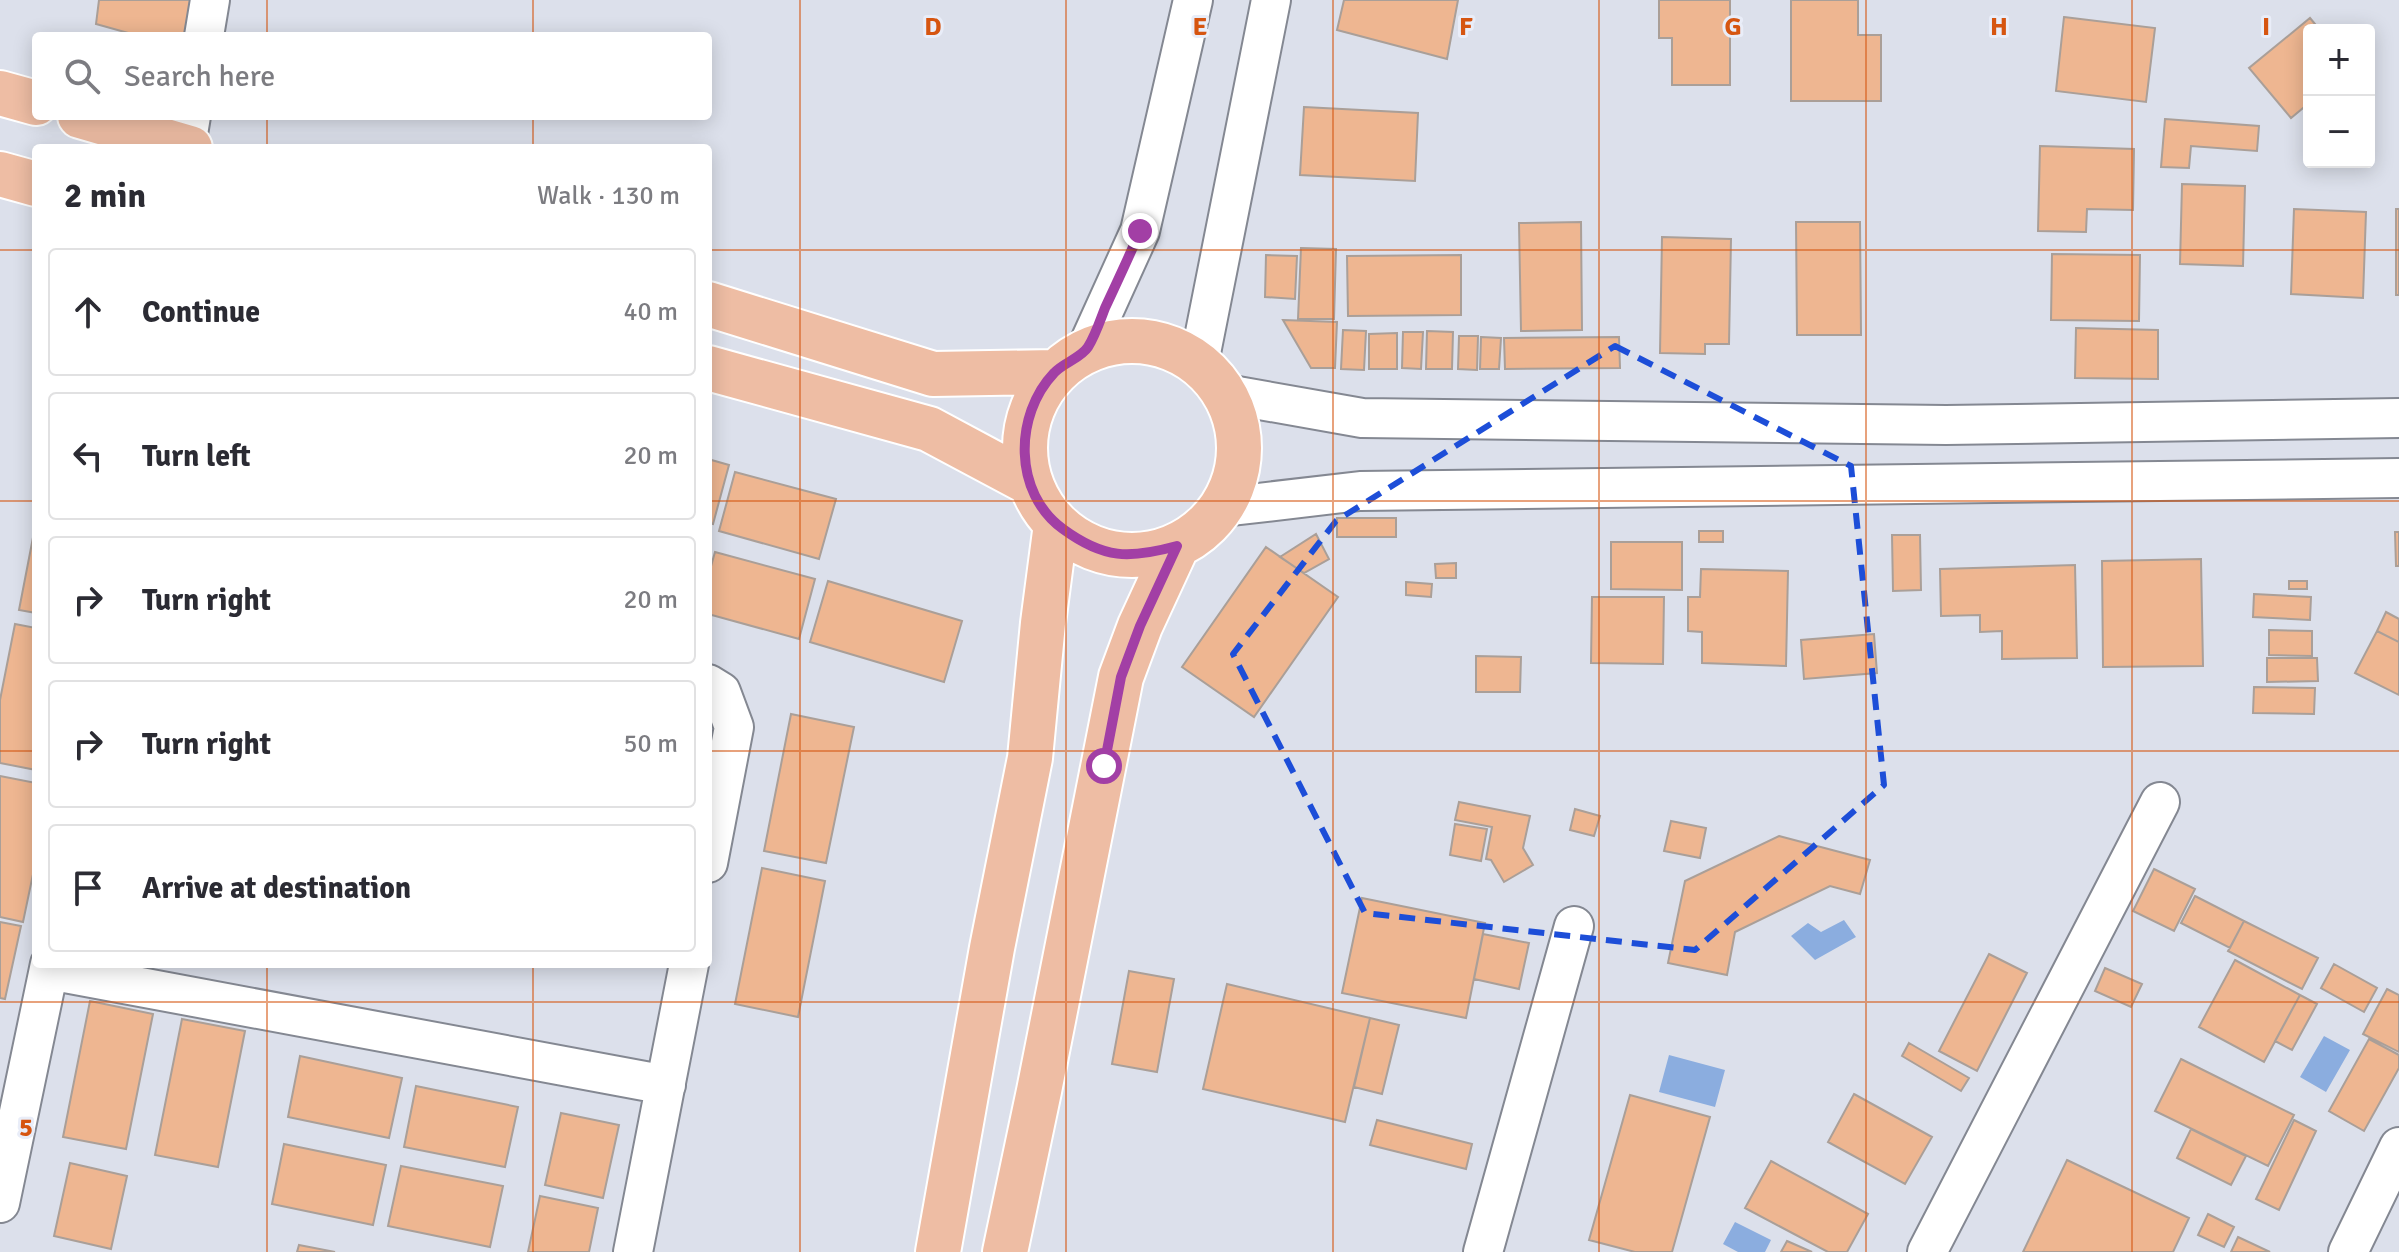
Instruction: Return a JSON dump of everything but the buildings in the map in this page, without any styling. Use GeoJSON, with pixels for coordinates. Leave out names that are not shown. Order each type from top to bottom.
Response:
{"type":"FeatureCollection","features":[{"type":"Feature","properties":{"kind":"main road"},"geometry":{"type":"LineString","coordinates":[[0,93],[32,102]]}},
{"type":"Feature","properties":{"kind":"main road"},"geometry":{"type":"LineString","coordinates":[[101,120],[189,137]]}},
{"type":"Feature","properties":{"kind":"main road"},"geometry":{"type":"LineString","coordinates":[[0,174],[32,183]]}},
{"type":"Feature","properties":{"kind":"main road"},"geometry":{"type":"LineString","coordinates":[[712,305],[933,374],[1070,361],[1115,341],[1145,341],[1174,349],[1213,378],[1237,421],[1240,451],[1235,480],[1223,507],[1203,529],[1177,546],[1145,554],[1113,554],[1083,543],[1056,524],[1040,506],[1030,483],[1024,454],[1026,424],[1037,396],[1070,361]]}},
{"type":"Feature","properties":{"kind":"main road"},"geometry":{"type":"LineString","coordinates":[[712,369],[929,429],[1030,483]]}},
{"type":"Feature","properties":{"kind":"main road"},"geometry":{"type":"LineString","coordinates":[[938,1252],[992,948],[1030,758],[1056,524]]}},
{"type":"Feature","properties":{"kind":"main road"},"geometry":{"type":"LineString","coordinates":[[1005,1252],[1121,677],[1140,626],[1177,546]]}},
{"type":"Feature","properties":{"kind":"street"},"geometry":{"type":"LineString","coordinates":[[205,32],[210,0]]}},
{"type":"Feature","properties":{"kind":"street"},"geometry":{"type":"LineString","coordinates":[[1070,361],[1140,231],[1193,0]]}},
{"type":"Feature","properties":{"kind":"street"},"geometry":{"type":"LineString","coordinates":[[1271,0],[1213,378],[1362,418],[1946,425],[2399,418]]}},
{"type":"Feature","properties":{"kind":"street"},"geometry":{"type":"LineString","coordinates":[[1223,507],[1360,491],[2399,478]]}},
{"type":"Feature","properties":{"kind":"street"},"geometry":{"type":"LineString","coordinates":[[712,686],[721,692],[734,727],[712,842]]}},
{"type":"Feature","properties":{"kind":"street"},"geometry":{"type":"LineString","coordinates":[[1927,1252],[2160,802]]}},
{"type":"Feature","properties":{"kind":"street"},"geometry":{"type":"LineString","coordinates":[[1483,1252],[1574,926]]}},
{"type":"Feature","properties":{"kind":"street"},"geometry":{"type":"LineString","coordinates":[[0,1203],[49,968]]}},
{"type":"Feature","properties":{"kind":"street"},"geometry":{"type":"LineString","coordinates":[[54,968],[666,1085]]}},
{"type":"Feature","properties":{"kind":"street"},"geometry":{"type":"LineString","coordinates":[[633,1252],[688,968]]}},
{"type":"Feature","properties":{"kind":"street"},"geometry":{"type":"LineString","coordinates":[[2348,1252],[2399,1147]]}},
{"type":"Feature","properties":{"kind":"highlighted area"},"geometry":{"type":"Polygon","coordinates":[[[1615,346],[1851,466],[1884,785],[1695,950],[1365,913],[1233,654],[1336,521],[1615,346]]]}},
{"type":"Feature","properties":{"kind":"water"},"geometry":{"type":"Polygon","coordinates":[[[1844,920],[1856,937],[1815,960],[1791,936],[1808,923],[1821,932],[1844,920]]]}},
{"type":"Feature","properties":{"kind":"water"},"geometry":{"type":"Polygon","coordinates":[[[2324,1036],[2350,1050],[2326,1092],[2300,1077],[2324,1036]]]}},
{"type":"Feature","properties":{"kind":"water"},"geometry":{"type":"Polygon","coordinates":[[[1669,1055],[1725,1070],[1715,1107],[1659,1092],[1669,1055]]]}},
{"type":"Feature","properties":{"kind":"water"},"geometry":{"type":"Polygon","coordinates":[[[1735,1222],[1771,1240],[1765,1252],[1738,1252],[1723,1244],[1735,1222]]]}},
{"type":"Feature","properties":{"kind":"route"},"geometry":{"type":"LineString","coordinates":[[1104,766],[1121,677],[1140,626],[1177,546],[1145,554],[1113,554],[1083,543],[1056,524],[1040,506],[1030,483],[1024,454],[1026,424],[1037,396],[1054,372],[1086,350],[1140,231]]}}]}
